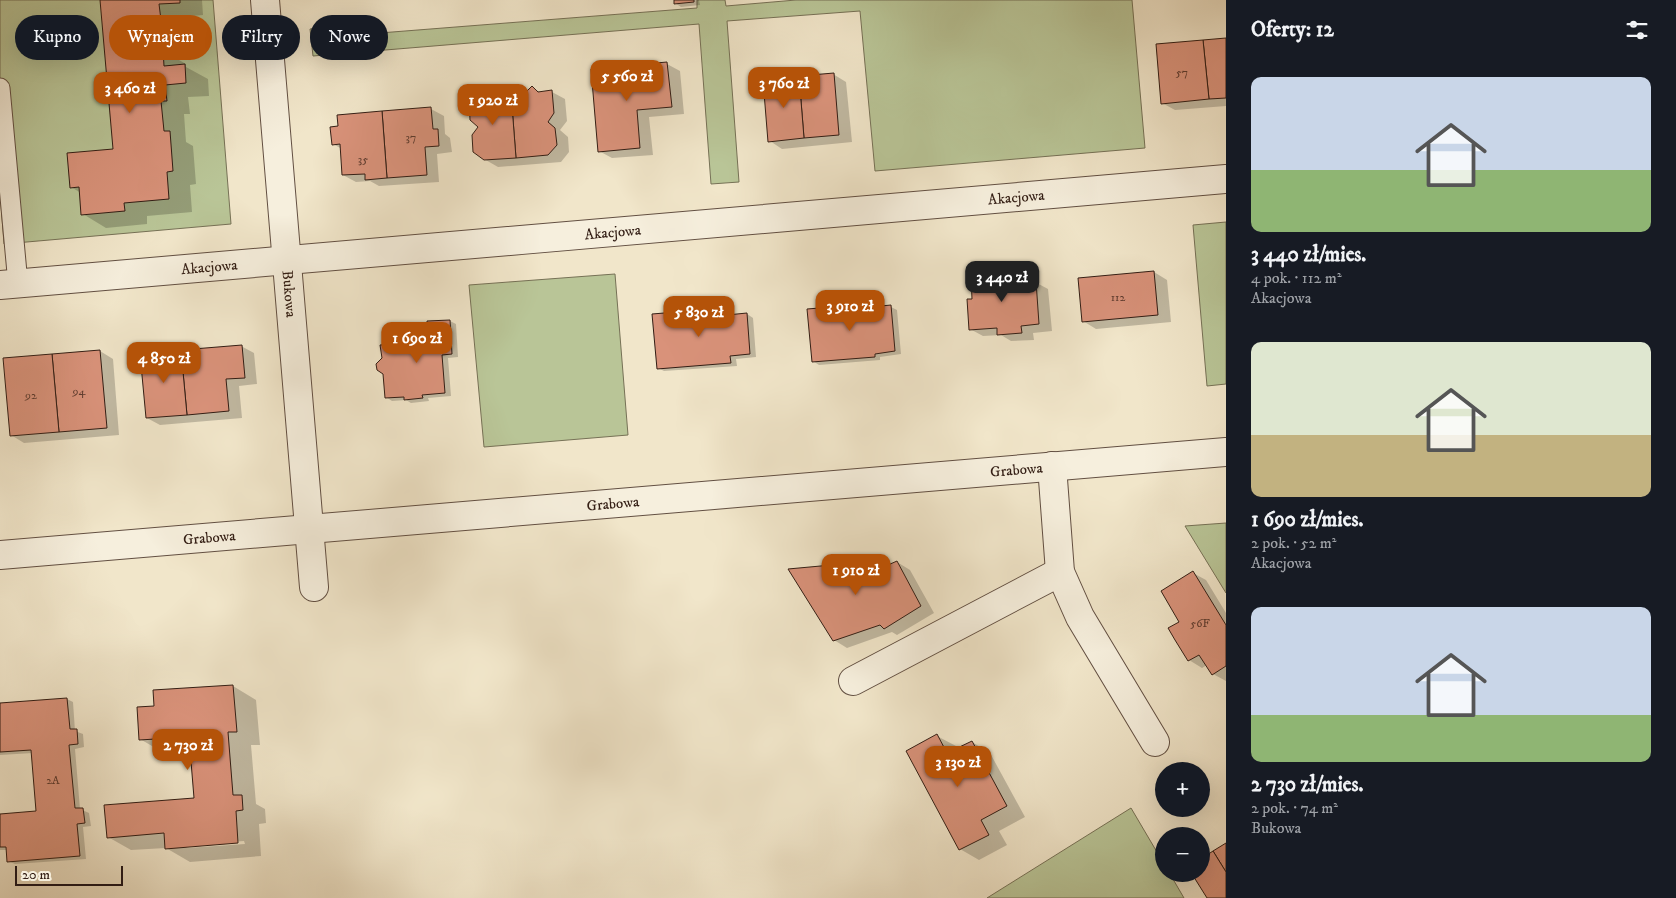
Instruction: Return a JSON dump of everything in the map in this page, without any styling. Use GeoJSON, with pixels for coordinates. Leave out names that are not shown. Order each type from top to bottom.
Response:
{"type":"FeatureCollection","features":[{"type":"Feature","properties":{"kind":"street","name":"Bukowa"},"geometry":{"type":"LineString","coordinates":[[265,0],[314,587]]}},
{"type":"Feature","properties":{"kind":"street","name":"Akacjowa"},"geometry":{"type":"LineString","coordinates":[[9,284],[1226,179]]}},
{"type":"Feature","properties":{"kind":"street","name":"Grabowa"},"geometry":{"type":"LineString","coordinates":[[0,555],[1226,452]]}},
{"type":"Feature","properties":{"kind":"street"},"geometry":{"type":"LineString","coordinates":[[1052,466],[1060,572],[1080,617],[1155,742]]}},
{"type":"Feature","properties":{"kind":"street"},"geometry":{"type":"LineString","coordinates":[[853,681],[1060,572]]}},
{"type":"Feature","properties":{"kind":"lane"},"geometry":{"type":"LineString","coordinates":[[0,88],[9,284]]}},
{"type":"Feature","properties":{"kind":"green space"},"geometry":{"type":"Polygon","coordinates":[[[0,0],[213,0],[231,224],[4,244],[0,192],[0,0]]]}},
{"type":"Feature","properties":{"kind":"green space"},"geometry":{"type":"Polygon","coordinates":[[[697,0],[725,0],[726,6],[796,0],[1132,0],[1145,148],[875,171],[860,11],[727,21],[739,182],[711,184],[699,24],[388,50],[388,32],[697,8],[697,0]]]}},
{"type":"Feature","properties":{"kind":"green space"},"geometry":{"type":"Polygon","coordinates":[[[1226,222],[1226,384],[1207,386],[1193,225],[1226,222]]]}},
{"type":"Feature","properties":{"kind":"green space"},"geometry":{"type":"Polygon","coordinates":[[[615,274],[628,435],[484,447],[469,285],[615,274]]]}},
{"type":"Feature","properties":{"kind":"green space"},"geometry":{"type":"Polygon","coordinates":[[[1226,523],[1226,593],[1185,526],[1226,523]]]}},
{"type":"Feature","properties":{"kind":"green space"},"geometry":{"type":"Polygon","coordinates":[[[1131,808],[1155,849],[1155,882],[1175,882],[1184,898],[987,898],[1131,808]]]}},
{"type":"Feature","properties":{"kind":"building"},"geometry":{"type":"Polygon","coordinates":[[[100,0],[180,0],[180,3],[159,4],[160,15],[109,15],[109,60],[164,60],[164,66],[185,64],[186,83],[165,85],[167,101],[161,101],[164,131],[170,131],[173,171],[167,172],[169,199],[124,203],[125,211],[81,215],[79,187],[70,188],[67,153],[113,149],[100,0]]]}},
{"type":"Feature","properties":{"kind":"building"},"geometry":{"type":"Polygon","coordinates":[[[674,0],[694,0],[694,2],[674,4],[674,0]]]}},
{"type":"Feature","properties":{"kind":"building"},"geometry":{"type":"Polygon","coordinates":[[[1226,38],[1226,98],[1209,99],[1203,40],[1226,38]]]}},
{"type":"Feature","properties":{"kind":"building"},"geometry":{"type":"Polygon","coordinates":[[[1203,40],[1209,99],[1161,104],[1156,44],[1203,40]]]}},
{"type":"Feature","properties":{"kind":"building"},"geometry":{"type":"Polygon","coordinates":[[[667,62],[672,107],[637,110],[640,148],[598,152],[591,69],[667,62]]]}},
{"type":"Feature","properties":{"kind":"building"},"geometry":{"type":"Polygon","coordinates":[[[834,73],[839,135],[804,138],[799,76],[834,73]]]}},
{"type":"Feature","properties":{"kind":"building"},"geometry":{"type":"Polygon","coordinates":[[[799,76],[804,138],[768,142],[763,80],[799,76]]]}},
{"type":"Feature","properties":{"kind":"building"},"geometry":{"type":"Polygon","coordinates":[[[532,86],[538,92],[552,90],[554,113],[548,122],[555,128],[557,145],[548,155],[516,158],[511,93],[526,92],[532,86]]]}},
{"type":"Feature","properties":{"kind":"building"},"geometry":{"type":"Polygon","coordinates":[[[488,89],[495,95],[511,93],[516,158],[484,160],[473,152],[472,135],[478,127],[470,120],[469,97],[482,96],[488,89]]]}},
{"type":"Feature","properties":{"kind":"building"},"geometry":{"type":"Polygon","coordinates":[[[431,107],[433,129],[438,129],[439,146],[425,147],[427,175],[387,178],[382,111],[431,107]]]}},
{"type":"Feature","properties":{"kind":"building"},"geometry":{"type":"Polygon","coordinates":[[[382,111],[387,178],[365,180],[365,174],[342,175],[340,144],[332,145],[330,127],[338,126],[337,115],[382,111]]]}},
{"type":"Feature","properties":{"kind":"building"},"geometry":{"type":"Polygon","coordinates":[[[1154,271],[1158,315],[1082,322],[1078,278],[1154,271]]]}},
{"type":"Feature","properties":{"kind":"building"},"geometry":{"type":"Polygon","coordinates":[[[1017,272],[1018,282],[1036,281],[1039,324],[1021,326],[1022,333],[997,335],[997,328],[969,330],[967,299],[972,299],[971,276],[1017,272]]]}},
{"type":"Feature","properties":{"kind":"building"},"geometry":{"type":"Polygon","coordinates":[[[870,304],[871,307],[891,305],[895,351],[875,354],[875,357],[812,362],[807,309],[870,304]]]}},
{"type":"Feature","properties":{"kind":"building"},"geometry":{"type":"Polygon","coordinates":[[[726,308],[727,315],[747,313],[750,354],[730,356],[731,363],[657,369],[652,314],[726,308]]]}},
{"type":"Feature","properties":{"kind":"building"},"geometry":{"type":"Polygon","coordinates":[[[450,320],[452,354],[442,355],[445,393],[422,395],[423,398],[404,400],[404,397],[385,398],[383,374],[377,370],[376,364],[382,358],[380,345],[428,341],[427,321],[450,320]]]}},
{"type":"Feature","properties":{"kind":"building"},"geometry":{"type":"Polygon","coordinates":[[[242,345],[245,378],[226,379],[229,411],[187,415],[181,350],[242,345]]]}},
{"type":"Feature","properties":{"kind":"building"},"geometry":{"type":"Polygon","coordinates":[[[100,350],[107,428],[59,432],[52,354],[100,350]]]}},
{"type":"Feature","properties":{"kind":"building"},"geometry":{"type":"Polygon","coordinates":[[[181,350],[187,415],[146,418],[140,354],[181,350]]]}},
{"type":"Feature","properties":{"kind":"building"},"geometry":{"type":"Polygon","coordinates":[[[52,354],[59,432],[10,436],[3,358],[52,354]]]}},
{"type":"Feature","properties":{"kind":"building"},"geometry":{"type":"Polygon","coordinates":[[[897,561],[921,606],[884,629],[880,625],[833,641],[788,569],[864,562],[888,565],[897,561]]]}},
{"type":"Feature","properties":{"kind":"building"},"geometry":{"type":"Polygon","coordinates":[[[1193,571],[1226,625],[1226,666],[1212,675],[1199,655],[1188,661],[1175,640],[1168,628],[1179,622],[1161,591],[1193,571]]]}},
{"type":"Feature","properties":{"kind":"building"},"geometry":{"type":"Polygon","coordinates":[[[233,685],[237,732],[228,732],[233,795],[242,795],[243,810],[236,811],[238,843],[165,849],[164,833],[107,838],[104,805],[194,798],[189,737],[139,740],[137,707],[154,706],[153,690],[233,685]]]}},
{"type":"Feature","properties":{"kind":"building"},"geometry":{"type":"Polygon","coordinates":[[[67,698],[70,729],[77,729],[78,744],[69,745],[75,808],[83,808],[85,823],[77,824],[80,856],[7,862],[6,847],[0,847],[0,814],[36,811],[31,750],[0,752],[0,703],[67,698]]]}},
{"type":"Feature","properties":{"kind":"building"},"geometry":{"type":"Polygon","coordinates":[[[937,734],[947,753],[972,741],[1007,806],[981,820],[989,835],[959,850],[906,751],[937,734]]]}},
{"type":"Feature","properties":{"kind":"building"},"geometry":{"type":"Polygon","coordinates":[[[1226,843],[1226,872],[1213,851],[1226,843]]]}},
{"type":"Feature","properties":{"kind":"building"},"geometry":{"type":"Polygon","coordinates":[[[1213,851],[1226,872],[1226,898],[1207,898],[1197,882],[1210,882],[1210,853],[1213,851]]]}}]}
